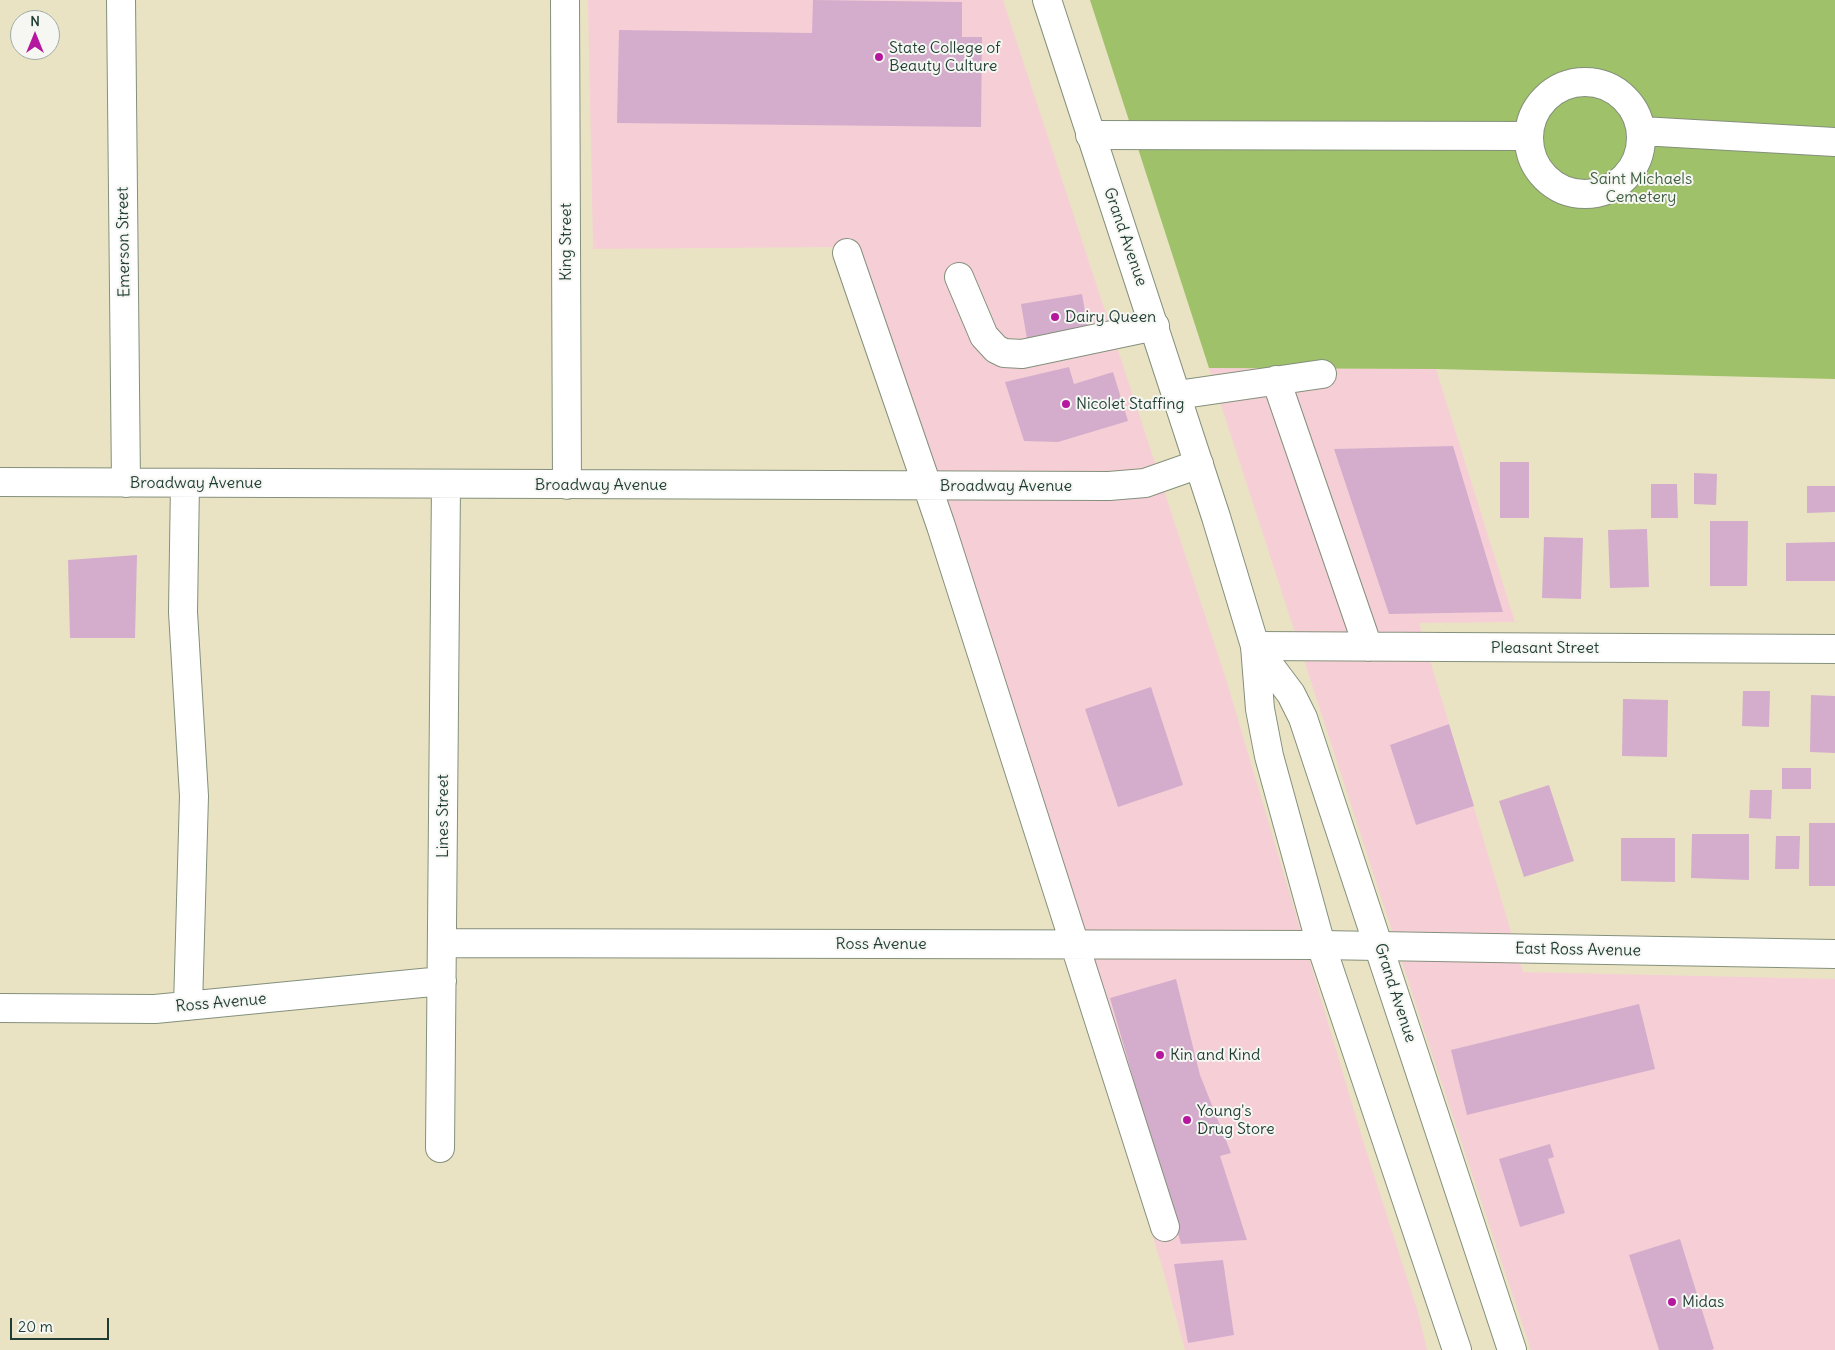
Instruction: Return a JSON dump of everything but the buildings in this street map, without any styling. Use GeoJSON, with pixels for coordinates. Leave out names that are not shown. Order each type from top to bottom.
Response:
{"type":"FeatureCollection","features":[{"type":"Feature","properties":{"kind":"street","name":"Emerson Street"},"geometry":{"type":"LineString","coordinates":[[121,0],[126,483]]}},
{"type":"Feature","properties":{"kind":"street","name":"King Street"},"geometry":{"type":"LineString","coordinates":[[565,0],[567,485]]}},
{"type":"Feature","properties":{"kind":"street","name":"Grand Avenue"},"geometry":{"type":"LineString","coordinates":[[1046,0],[1177,395],[1255,646],[1260,709],[1269,756],[1321,945],[1457,1350]]}},
{"type":"Feature","properties":{"kind":"street"},"geometry":{"type":"LineString","coordinates":[[1592,82],[1610,88],[1625,99],[1636,114],[1641,132],[1640,150],[1633,167],[1621,181],[1605,190],[1587,194],[1569,192],[1552,184],[1539,170],[1531,154],[1528,136],[1532,117],[1542,101],[1556,89],[1574,83],[1592,82]]}},
{"type":"Feature","properties":{"kind":"street"},"geometry":{"type":"LineString","coordinates":[[1641,132],[1835,142]]}},
{"type":"Feature","properties":{"kind":"street"},"geometry":{"type":"LineString","coordinates":[[1090,135],[1528,136]]}},
{"type":"Feature","properties":{"kind":"street"},"geometry":{"type":"LineString","coordinates":[[847,253],[927,486],[1165,1227]]}},
{"type":"Feature","properties":{"kind":"street"},"geometry":{"type":"LineString","coordinates":[[959,277],[984,336],[992,345],[1004,353],[1022,354],[1154,326]]}},
{"type":"Feature","properties":{"kind":"street"},"geometry":{"type":"LineString","coordinates":[[1177,395],[1322,374]]}},
{"type":"Feature","properties":{"kind":"street"},"geometry":{"type":"LineString","coordinates":[[1276,380],[1368,647]]}},
{"type":"Feature","properties":{"kind":"street","name":"Broadway Avenue"},"geometry":{"type":"LineString","coordinates":[[0,482],[1124,486],[1145,482],[1199,464]]}},
{"type":"Feature","properties":{"kind":"street"},"geometry":{"type":"LineString","coordinates":[[185,483],[182,612],[194,796],[188,1006]]}},
{"type":"Feature","properties":{"kind":"street","name":"Lines Street"},"geometry":{"type":"LineString","coordinates":[[440,1148],[446,484]]}},
{"type":"Feature","properties":{"kind":"street","name":"Grand Avenue"},"geometry":{"type":"LineString","coordinates":[[1255,646],[1284,684],[1303,718],[1512,1350]]}},
{"type":"Feature","properties":{"kind":"street","name":"Pleasant Street"},"geometry":{"type":"LineString","coordinates":[[1255,646],[1835,649]]}},
{"type":"Feature","properties":{"kind":"street","name":"Ross Avenue"},"geometry":{"type":"LineString","coordinates":[[442,943],[1321,945]]}},
{"type":"Feature","properties":{"kind":"street","name":"East Ross Avenue"},"geometry":{"type":"LineString","coordinates":[[1321,945],[1835,954]]}},
{"type":"Feature","properties":{"kind":"street","name":"Ross Avenue"},"geometry":{"type":"LineString","coordinates":[[0,1008],[134,1010],[442,981]]}},
{"type":"Feature","properties":{"kind":"street"},"geometry":{"type":"LineString","coordinates":[[1439,1298],[1438,1315],[1443,1350]]}},
{"type":"Feature","properties":{"kind":"shaded area"},"geometry":{"type":"Polygon","coordinates":[[[588,0],[1003,0],[1226,679],[1365,1147],[1418,1312],[1427,1350],[1185,1350],[1163,1270],[1054,917],[840,247],[593,249],[588,0]]]}},
{"type":"Feature","properties":{"kind":"shaded area"},"geometry":{"type":"Polygon","coordinates":[[[1209,368],[1436,369],[1515,622],[1419,623],[1523,972],[1835,979],[1835,1350],[1531,1350],[1428,1042],[1209,368]]]}},
{"type":"Feature","properties":{"kind":"green space","name":"Saint Michaels Cemetery"},"geometry":{"type":"Polygon","coordinates":[[[1090,0],[1835,0],[1835,379],[1436,369],[1209,368],[1090,0]]]}},
{"type":"Feature","properties":{"kind":"place","name":"State College of Beauty Culture"},"geometry":{"type":"Point","coordinates":[879,57]}},
{"type":"Feature","properties":{"kind":"place","name":"Dairy Queen"},"geometry":{"type":"Point","coordinates":[1055,317]}},
{"type":"Feature","properties":{"kind":"place","name":"Nicolet Staffing"},"geometry":{"type":"Point","coordinates":[1066,404]}},
{"type":"Feature","properties":{"kind":"place","name":"Kin and Kind"},"geometry":{"type":"Point","coordinates":[1160,1055]}},
{"type":"Feature","properties":{"kind":"place","name":"Young's Drug Store"},"geometry":{"type":"Point","coordinates":[1187,1120]}},
{"type":"Feature","properties":{"kind":"place","name":"Midas"},"geometry":{"type":"Point","coordinates":[1672,1302]}}]}
